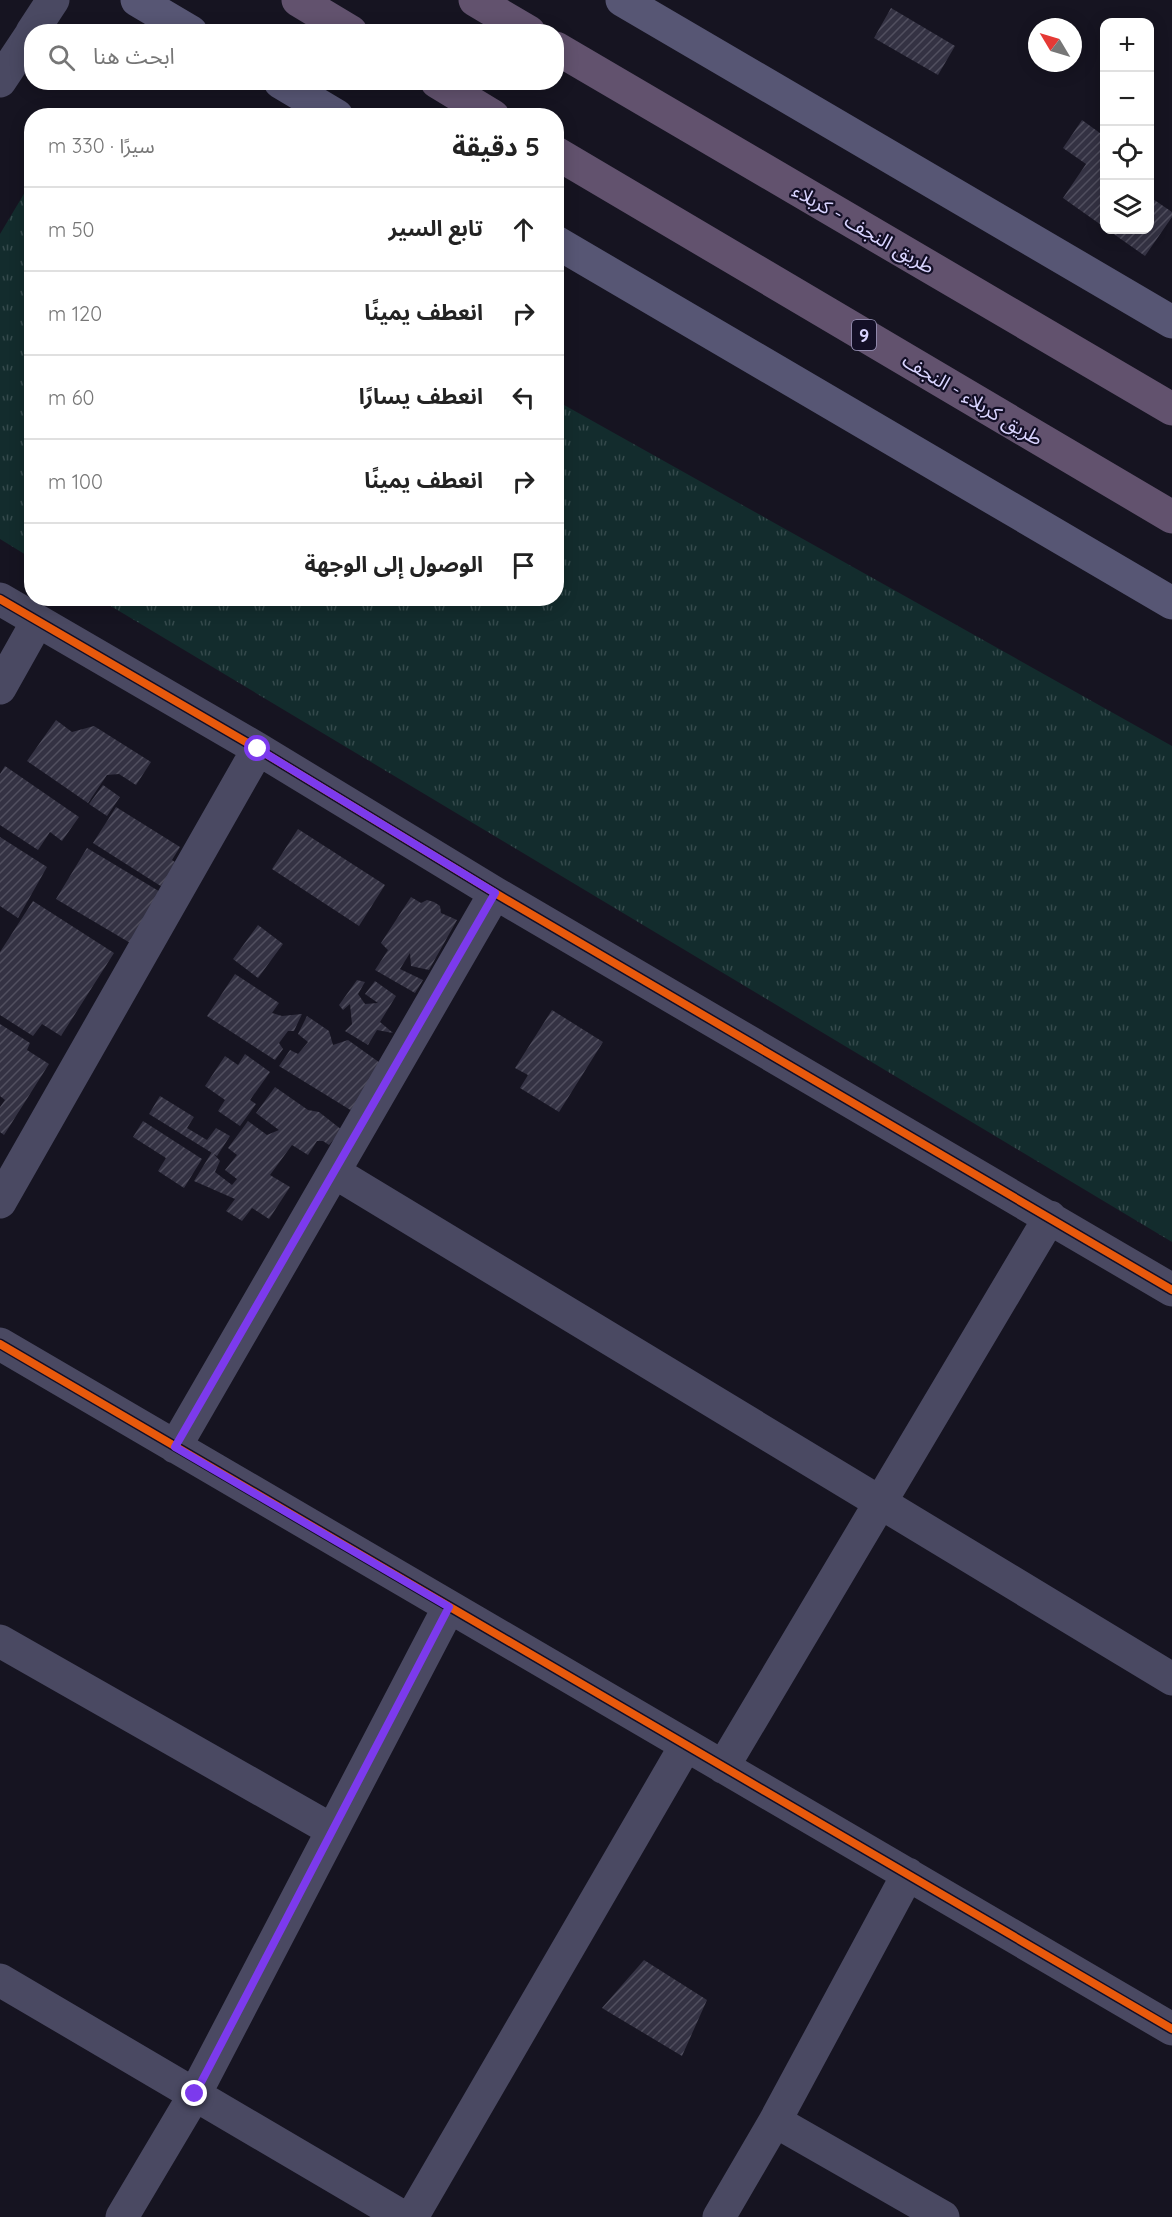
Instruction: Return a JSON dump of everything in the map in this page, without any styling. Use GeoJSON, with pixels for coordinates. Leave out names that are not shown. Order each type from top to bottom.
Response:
{"type":"FeatureCollection","features":[{"type":"Feature","properties":{"kind":"highway"},"geometry":{"type":"LineString","coordinates":[[297,0],[338,24]]}},
{"type":"Feature","properties":{"kind":"highway"},"geometry":{"type":"LineString","coordinates":[[476,0],[516,24]]}},
{"type":"Feature","properties":{"kind":"highway","name":"طريق النجف - کربلاء"},"geometry":{"type":"LineString","coordinates":[[564,53],[1172,409]]}},
{"type":"Feature","properties":{"kind":"highway"},"geometry":{"type":"LineString","coordinates":[[450,90],[480,108]]}},
{"type":"Feature","properties":{"kind":"highway","name":"طريق کربلاء - النجف"},"geometry":{"type":"LineString","coordinates":[[564,158],[1172,517]]}},
{"type":"Feature","properties":{"kind":"main road"},"geometry":{"type":"LineString","coordinates":[[136,0],[177,24]]}},
{"type":"Feature","properties":{"kind":"main road"},"geometry":{"type":"LineString","coordinates":[[622,0],[1172,322]]}},
{"type":"Feature","properties":{"kind":"main road"},"geometry":{"type":"LineString","coordinates":[[293,90],[324,108]]}},
{"type":"Feature","properties":{"kind":"main road"},"geometry":{"type":"LineString","coordinates":[[564,247],[1172,603]]}},
{"type":"Feature","properties":{"kind":"street"},"geometry":{"type":"LineString","coordinates":[[37,24],[53,0]]}},
{"type":"Feature","properties":{"kind":"street"},"geometry":{"type":"LineString","coordinates":[[0,81],[24,44]]}},
{"type":"Feature","properties":{"kind":"street"},"geometry":{"type":"LineString","coordinates":[[0,600],[258,749],[495,893],[1172,1290]]}},
{"type":"Feature","properties":{"kind":"street"},"geometry":{"type":"LineString","coordinates":[[0,688],[37,622]]}},
{"type":"Feature","properties":{"kind":"street"},"geometry":{"type":"LineString","coordinates":[[0,1202],[258,749]]}},
{"type":"Feature","properties":{"kind":"street"},"geometry":{"type":"LineString","coordinates":[[175,1447],[495,893]]}},
{"type":"Feature","properties":{"kind":"street"},"geometry":{"type":"LineString","coordinates":[[334,1172],[1172,1679]]}},
{"type":"Feature","properties":{"kind":"street"},"geometry":{"type":"LineString","coordinates":[[723,1767],[1050,1217]]}},
{"type":"Feature","properties":{"kind":"street"},"geometry":{"type":"LineString","coordinates":[[0,1344],[1172,2029]]}},
{"type":"Feature","properties":{"kind":"street"},"geometry":{"type":"LineString","coordinates":[[122,2217],[195,2094],[449,1607]]}},
{"type":"Feature","properties":{"kind":"street"},"geometry":{"type":"LineString","coordinates":[[0,1641],[332,1830]]}},
{"type":"Feature","properties":{"kind":"street"},"geometry":{"type":"LineString","coordinates":[[412,2217],[686,1745]]}},
{"type":"Feature","properties":{"kind":"street"},"geometry":{"type":"LineString","coordinates":[[719,2217],[775,2121],[908,1874]]}},
{"type":"Feature","properties":{"kind":"street"},"geometry":{"type":"LineString","coordinates":[[0,1980],[403,2217]]}},
{"type":"Feature","properties":{"kind":"street"},"geometry":{"type":"LineString","coordinates":[[775,2121],[943,2217]]}},
{"type":"Feature","properties":{"kind":"green space"},"geometry":{"type":"Polygon","coordinates":[[[24,194],[24,554],[0,539],[0,234],[24,194]]]}},
{"type":"Feature","properties":{"kind":"green space"},"geometry":{"type":"Polygon","coordinates":[[[564,405],[1172,746],[1172,1242],[111,606],[564,606],[564,405]]]}},
{"type":"Feature","properties":{"kind":"building"},"geometry":{"type":"Polygon","coordinates":[[[891,8],[955,46],[938,75],[874,38],[891,8]]]}},
{"type":"Feature","properties":{"kind":"building"},"geometry":{"type":"Polygon","coordinates":[[[1082,120],[1100,133],[1100,224],[1063,198],[1086,164],[1063,148],[1082,120]]]}},
{"type":"Feature","properties":{"kind":"building"},"geometry":{"type":"Polygon","coordinates":[[[1154,200],[1172,212],[1172,217],[1145,256],[1114,234],[1154,234],[1154,200]]]}},
{"type":"Feature","properties":{"kind":"building"},"geometry":{"type":"Polygon","coordinates":[[[56,720],[72,732],[94,726],[151,762],[136,785],[119,774],[107,775],[88,803],[27,761],[56,720]]]}},
{"type":"Feature","properties":{"kind":"building"},"geometry":{"type":"Polygon","coordinates":[[[5,766],[79,817],[62,841],[50,832],[38,850],[0,825],[0,774],[5,766]]]}},
{"type":"Feature","properties":{"kind":"building"},"geometry":{"type":"Polygon","coordinates":[[[103,785],[120,797],[107,816],[89,804],[103,785]]]}},
{"type":"Feature","properties":{"kind":"building"},"geometry":{"type":"Polygon","coordinates":[[[116,807],[180,847],[172,860],[181,866],[167,890],[93,843],[116,807]]]}},
{"type":"Feature","properties":{"kind":"building"},"geometry":{"type":"Polygon","coordinates":[[[298,829],[385,885],[359,926],[272,869],[298,829]]]}},
{"type":"Feature","properties":{"kind":"building"},"geometry":{"type":"Polygon","coordinates":[[[0,837],[47,867],[18,918],[0,906],[0,837]]]}},
{"type":"Feature","properties":{"kind":"building"},"geometry":{"type":"Polygon","coordinates":[[[87,848],[167,896],[137,947],[56,899],[87,848]]]}},
{"type":"Feature","properties":{"kind":"building"},"geometry":{"type":"Polygon","coordinates":[[[411,897],[421,903],[427,900],[434,902],[440,906],[441,913],[457,920],[429,970],[411,966],[410,953],[400,969],[423,980],[415,993],[375,970],[388,950],[381,943],[411,897]]]}},
{"type":"Feature","properties":{"kind":"building"},"geometry":{"type":"Polygon","coordinates":[[[33,901],[114,953],[61,1036],[42,1024],[33,1036],[0,1015],[0,952],[33,901]]]}},
{"type":"Feature","properties":{"kind":"building"},"geometry":{"type":"Polygon","coordinates":[[[258,925],[283,944],[258,978],[233,959],[258,925]]]}},
{"type":"Feature","properties":{"kind":"building"},"geometry":{"type":"Polygon","coordinates":[[[235,974],[279,1003],[272,1013],[282,1016],[302,1014],[294,1031],[288,1031],[279,1043],[283,1049],[275,1060],[207,1016],[235,974]]]}},
{"type":"Feature","properties":{"kind":"building"},"geometry":{"type":"Polygon","coordinates":[[[357,980],[365,982],[358,994],[365,1004],[378,1003],[365,994],[375,981],[396,996],[380,1022],[393,1033],[377,1030],[368,1045],[345,1031],[352,1024],[350,1004],[343,1010],[339,1005],[357,980]]]}},
{"type":"Feature","properties":{"kind":"building"},"geometry":{"type":"Polygon","coordinates":[[[552,1010],[603,1042],[559,1112],[520,1088],[528,1075],[515,1068],[552,1010]]]}},
{"type":"Feature","properties":{"kind":"building"},"geometry":{"type":"Polygon","coordinates":[[[307,1016],[329,1031],[333,1045],[348,1040],[383,1065],[352,1111],[279,1066],[290,1050],[298,1054],[308,1042],[298,1034],[307,1016]]]}},
{"type":"Feature","properties":{"kind":"building"},"geometry":{"type":"Polygon","coordinates":[[[0,1024],[30,1043],[27,1050],[49,1064],[4,1135],[0,1132],[0,1107],[5,1100],[0,1096],[0,1024]]]}},
{"type":"Feature","properties":{"kind":"building"},"geometry":{"type":"Polygon","coordinates":[[[245,1054],[270,1072],[250,1100],[256,1104],[240,1126],[218,1111],[225,1100],[205,1086],[225,1056],[238,1065],[245,1054]]]}},
{"type":"Feature","properties":{"kind":"building"},"geometry":{"type":"Polygon","coordinates":[[[275,1087],[308,1110],[319,1112],[342,1130],[329,1145],[323,1141],[317,1141],[308,1155],[292,1145],[270,1175],[290,1187],[269,1219],[252,1208],[242,1221],[226,1211],[235,1199],[194,1181],[212,1152],[220,1161],[215,1172],[232,1185],[237,1179],[225,1170],[237,1155],[228,1148],[248,1121],[267,1135],[279,1130],[256,1113],[275,1087]]]}},
{"type":"Feature","properties":{"kind":"building"},"geometry":{"type":"Polygon","coordinates":[[[160,1096],[194,1117],[187,1128],[207,1140],[216,1128],[230,1136],[217,1156],[149,1114],[160,1096]]]}},
{"type":"Feature","properties":{"kind":"building"},"geometry":{"type":"Polygon","coordinates":[[[143,1121],[202,1159],[184,1188],[158,1171],[166,1158],[133,1137],[143,1121]]]}},
{"type":"Feature","properties":{"kind":"building"},"geometry":{"type":"Polygon","coordinates":[[[644,1960],[707,2000],[682,2056],[602,2008],[644,1960]]]}},
{"type":"Feature","properties":{"kind":"cycle path"},"geometry":{"type":"LineString","coordinates":[[0,599],[258,749],[495,893],[1172,1290]]}},
{"type":"Feature","properties":{"kind":"cycle path"},"geometry":{"type":"LineString","coordinates":[[0,1344],[1172,2029]]}},
{"type":"Feature","properties":{"kind":"route"},"geometry":{"type":"LineString","coordinates":[[195,2094],[449,1607],[175,1447],[495,893],[258,749]]}}]}
